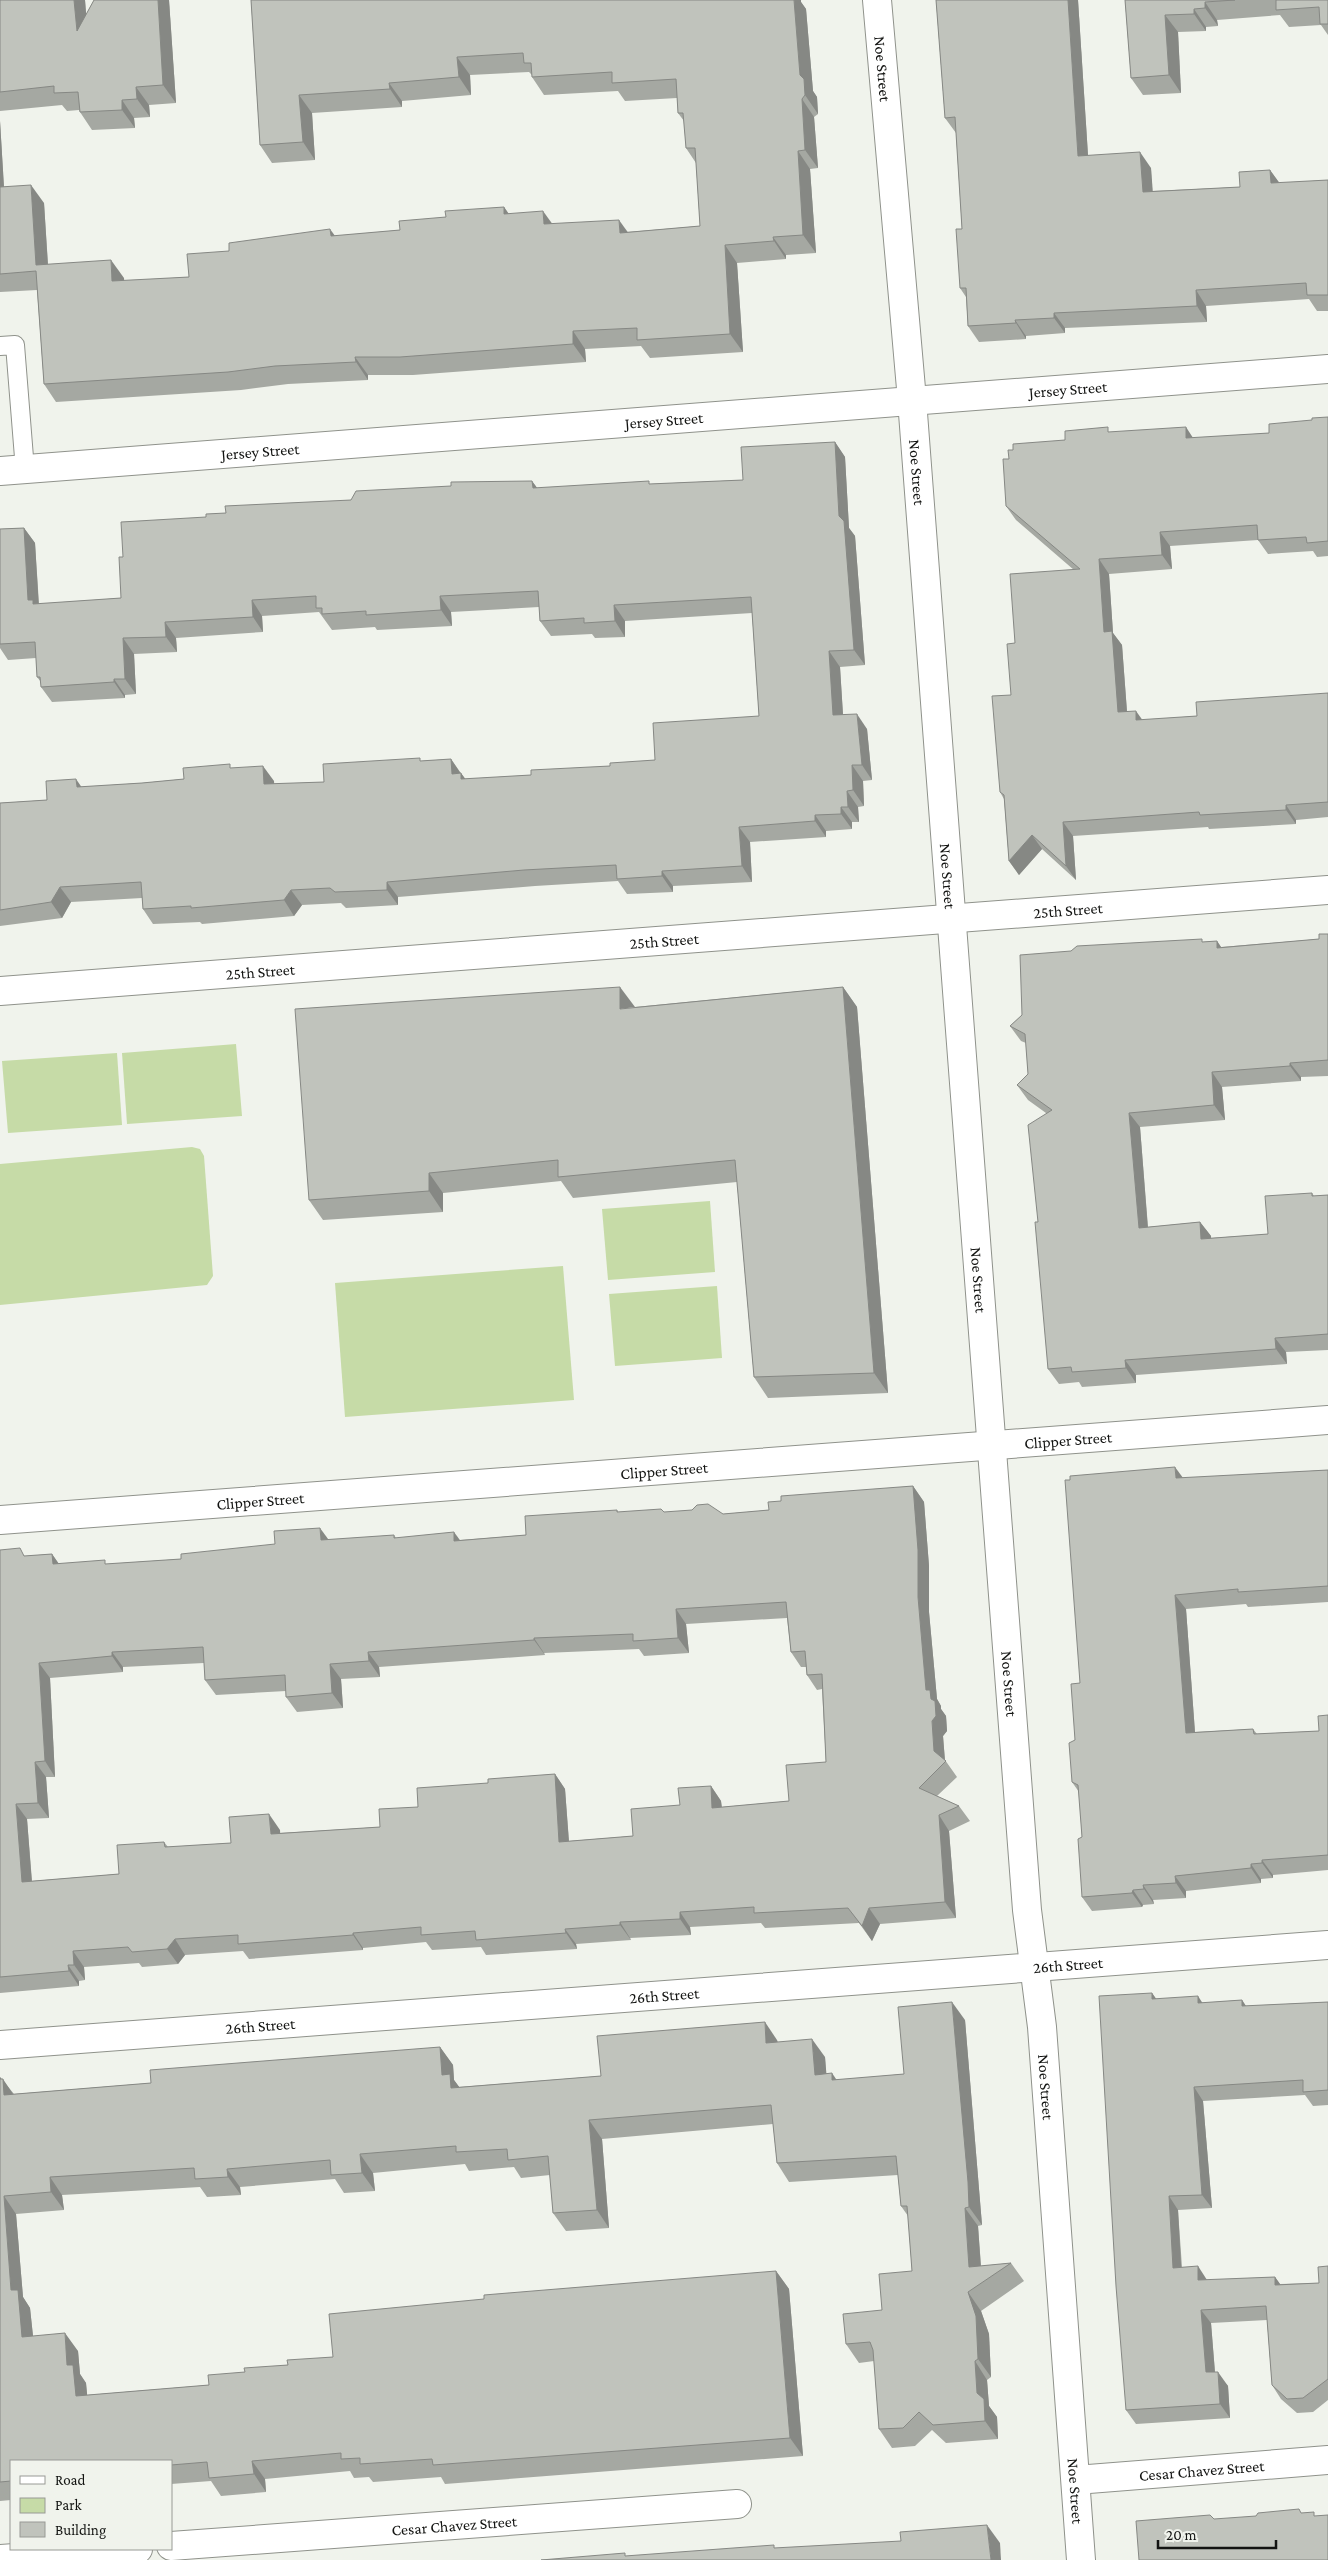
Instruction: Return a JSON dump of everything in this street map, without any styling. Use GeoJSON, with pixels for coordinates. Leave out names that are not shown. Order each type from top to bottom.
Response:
{"type":"FeatureCollection","features":[{"type":"Feature","properties":{"kind":"street","name":"Noe Street"},"geometry":{"type":"LineString","coordinates":[[877,0],[912,400],[1027,1910],[1042,2027],[1081,2560]]}},
{"type":"Feature","properties":{"kind":"street","name":"Jersey Street"},"geometry":{"type":"LineString","coordinates":[[12,470],[1328,369]]}},
{"type":"Feature","properties":{"kind":"street","name":"25th Street"},"geometry":{"type":"LineString","coordinates":[[0,991],[1328,890]]}},
{"type":"Feature","properties":{"kind":"street","name":"Clipper Street"},"geometry":{"type":"LineString","coordinates":[[0,1520],[1328,1420]]}},
{"type":"Feature","properties":{"kind":"street","name":"26th Street"},"geometry":{"type":"LineString","coordinates":[[0,2045],[1328,1945]]}},
{"type":"Feature","properties":{"kind":"street","name":"Cesar Chavez Street"},"geometry":{"type":"LineString","coordinates":[[1076,2480],[1328,2460]]}},
{"type":"Feature","properties":{"kind":"street","name":"Cesar Chavez Street"},"geometry":{"type":"LineString","coordinates":[[172,2546],[737,2504]]}},
{"type":"Feature","properties":{"kind":"street"},"geometry":{"type":"LineString","coordinates":[[0,2559],[124,2550]]}},
{"type":"Feature","properties":{"kind":"lane"},"geometry":{"type":"LineString","coordinates":[[0,346],[15,345],[12,470]]}},
{"type":"Feature","properties":{"kind":"green space"},"geometry":{"type":"Polygon","coordinates":[[[236,1044],[242,1116],[127,1124],[122,1053],[236,1044]]]}},
{"type":"Feature","properties":{"kind":"green space"},"geometry":{"type":"Polygon","coordinates":[[[117,1053],[122,1125],[8,1133],[2,1061],[117,1053]]]}},
{"type":"Feature","properties":{"kind":"green space"},"geometry":{"type":"Polygon","coordinates":[[[192,1147],[200,1149],[204,1156],[213,1276],[207,1285],[0,1305],[0,1164],[192,1147]]]}},
{"type":"Feature","properties":{"kind":"green space"},"geometry":{"type":"Polygon","coordinates":[[[710,1201],[715,1272],[608,1280],[602,1209],[710,1201]]]}},
{"type":"Feature","properties":{"kind":"green space"},"geometry":{"type":"Polygon","coordinates":[[[563,1266],[574,1400],[345,1417],[335,1283],[563,1266]]]}},
{"type":"Feature","properties":{"kind":"green space"},"geometry":{"type":"Polygon","coordinates":[[[717,1286],[722,1358],[615,1366],[609,1294],[717,1286]]]}},
{"type":"Feature","properties":{"kind":"building"},"geometry":{"type":"Polygon","coordinates":[[[0,0],[74,0],[77,31],[94,0],[158,0],[163,85],[136,87],[137,99],[122,100],[122,110],[80,112],[78,92],[54,93],[54,86],[0,92],[0,0]]]}},
{"type":"Feature","properties":{"kind":"building"},"geometry":{"type":"Polygon","coordinates":[[[251,0],[794,0],[800,75],[804,79],[805,95],[802,99],[805,150],[798,151],[803,235],[773,237],[774,241],[725,245],[730,334],[637,340],[637,328],[573,331],[573,344],[400,357],[355,357],[356,362],[275,366],[228,372],[44,384],[36,271],[0,274],[0,187],[31,185],[36,265],[111,260],[112,281],[189,277],[187,254],[229,251],[229,243],[330,229],[331,236],[400,230],[399,221],[446,217],[445,211],[504,207],[504,214],[543,211],[544,224],[619,220],[620,233],[700,226],[695,148],[686,148],[683,113],[678,113],[676,79],[612,83],[612,72],[532,77],[531,63],[524,63],[523,53],[457,57],[459,77],[389,83],[390,89],[299,95],[303,142],[260,145],[251,0]]]}},
{"type":"Feature","properties":{"kind":"building"},"geometry":{"type":"Polygon","coordinates":[[[936,0],[1068,0],[1078,156],[1140,152],[1143,192],[1240,187],[1239,172],[1270,170],[1271,183],[1328,180],[1328,295],[1307,295],[1306,283],[1196,290],[1197,306],[1054,313],[1054,318],[1015,320],[1016,323],[968,326],[966,288],[960,288],[956,229],[962,229],[955,117],[945,118],[936,0]]]}},
{"type":"Feature","properties":{"kind":"building"},"geometry":{"type":"Polygon","coordinates":[[[1125,0],[1235,0],[1205,2],[1205,8],[1194,9],[1194,14],[1165,15],[1169,75],[1131,78],[1125,0]]]}},
{"type":"Feature","properties":{"kind":"building"},"geometry":{"type":"Polygon","coordinates":[[[1276,0],[1328,0],[1328,24],[1320,24],[1319,7],[1276,10],[1276,0]]]}},
{"type":"Feature","properties":{"kind":"building"},"geometry":{"type":"Polygon","coordinates":[[[1328,417],[1328,541],[1307,543],[1306,537],[1258,540],[1257,525],[1160,532],[1162,555],[1099,559],[1104,632],[1112,631],[1118,712],[1136,711],[1136,720],[1197,716],[1196,702],[1328,693],[1328,802],[1286,805],[1286,810],[1200,815],[1199,812],[1063,822],[1066,866],[1032,835],[1009,861],[1004,795],[1000,792],[992,696],[1011,695],[1007,644],[1015,643],[1010,574],[1080,569],[1006,506],[1003,459],[1009,459],[1008,450],[1013,450],[1013,444],[1065,440],[1065,431],[1108,427],[1108,432],[1186,427],[1186,438],[1269,433],[1269,424],[1328,417]]]}},
{"type":"Feature","properties":{"kind":"building"},"geometry":{"type":"Polygon","coordinates":[[[835,442],[839,516],[844,521],[854,650],[829,651],[833,715],[857,714],[862,765],[852,765],[853,790],[847,791],[848,807],[841,807],[841,814],[815,815],[815,821],[739,827],[742,866],[662,871],[662,876],[617,879],[616,865],[524,870],[387,882],[387,890],[335,892],[330,888],[291,890],[284,900],[191,908],[191,906],[143,909],[141,882],[60,887],[51,902],[0,910],[0,803],[47,800],[46,781],[76,779],[77,787],[142,783],[184,779],[183,768],[230,764],[230,768],[263,766],[264,784],[324,782],[323,764],[420,758],[420,761],[451,759],[452,774],[461,773],[461,779],[531,775],[531,770],[610,766],[610,763],[655,760],[653,723],[759,716],[751,597],[614,605],[615,621],[584,623],[584,618],[540,621],[538,591],[440,596],[441,610],[366,615],[366,611],[322,614],[322,608],[316,608],[316,596],[252,600],[253,617],[165,622],[166,637],[123,638],[125,679],[114,679],[114,682],[41,687],[40,677],[37,677],[35,642],[0,644],[0,529],[24,528],[28,600],[33,600],[33,604],[121,598],[119,557],[123,557],[121,522],[206,517],[206,514],[226,513],[225,506],[351,500],[356,491],[451,486],[451,482],[532,481],[533,488],[649,481],[649,484],[743,480],[741,447],[835,442]]]}},
{"type":"Feature","properties":{"kind":"building"},"geometry":{"type":"Polygon","coordinates":[[[1319,934],[1328,934],[1328,1060],[1290,1063],[1290,1066],[1212,1072],[1214,1105],[1129,1113],[1139,1228],[1200,1222],[1201,1239],[1268,1234],[1265,1196],[1312,1193],[1312,1196],[1328,1195],[1328,1334],[1275,1338],[1276,1349],[1125,1360],[1126,1368],[1072,1372],[1071,1367],[1048,1369],[1035,1222],[1038,1222],[1028,1125],[1052,1110],[1017,1085],[1028,1074],[1025,1034],[1010,1026],[1022,1015],[1020,955],[1071,951],[1077,946],[1202,939],[1202,942],[1217,941],[1217,948],[1319,939],[1319,934]]]}},
{"type":"Feature","properties":{"kind":"building"},"geometry":{"type":"Polygon","coordinates":[[[620,987],[620,1009],[843,987],[874,1373],[754,1377],[735,1160],[558,1177],[558,1160],[429,1173],[429,1191],[309,1200],[295,1009],[620,987]]]}},
{"type":"Feature","properties":{"kind":"building"},"geometry":{"type":"Polygon","coordinates":[[[1175,1467],[1176,1478],[1328,1470],[1328,1586],[1238,1592],[1238,1589],[1175,1595],[1186,1733],[1253,1729],[1254,1734],[1319,1731],[1318,1716],[1328,1715],[1328,1855],[1262,1860],[1262,1863],[1251,1864],[1251,1868],[1175,1876],[1176,1883],[1143,1885],[1144,1889],[1133,1890],[1132,1893],[1082,1897],[1078,1839],[1082,1837],[1078,1785],[1072,1782],[1069,1743],[1075,1740],[1071,1684],[1080,1683],[1065,1480],[1070,1480],[1070,1476],[1175,1467]]]}},
{"type":"Feature","properties":{"kind":"building"},"geometry":{"type":"Polygon","coordinates":[[[913,1486],[918,1550],[918,1597],[926,1690],[930,1690],[931,1699],[935,1701],[936,1716],[932,1721],[934,1751],[946,1761],[919,1788],[959,1806],[939,1815],[945,1902],[869,1908],[862,1926],[848,1908],[754,1913],[754,1907],[680,1912],[680,1919],[620,1922],[620,1925],[565,1929],[566,1933],[476,1940],[475,1931],[421,1935],[421,1927],[353,1933],[353,1935],[238,1944],[238,1935],[175,1939],[167,1949],[132,1952],[128,1947],[73,1951],[74,1965],[68,1965],[69,1971],[0,1977],[0,1550],[20,1548],[24,1556],[52,1554],[53,1564],[105,1560],[105,1564],[181,1559],[181,1554],[275,1544],[274,1531],[320,1528],[321,1540],[394,1535],[394,1538],[454,1532],[454,1541],[526,1535],[525,1516],[617,1510],[617,1512],[661,1509],[664,1512],[692,1510],[697,1505],[708,1504],[723,1514],[769,1510],[768,1502],[781,1501],[781,1496],[913,1486]],[[786,1602],[676,1609],[678,1638],[633,1641],[633,1634],[534,1638],[534,1640],[368,1652],[369,1661],[330,1664],[332,1693],[286,1697],[285,1675],[205,1680],[203,1647],[112,1652],[112,1656],[39,1663],[45,1761],[35,1762],[38,1803],[16,1804],[22,1882],[119,1874],[117,1845],[164,1842],[165,1847],[231,1843],[229,1817],[269,1814],[271,1834],[380,1827],[379,1809],[418,1807],[417,1788],[488,1783],[488,1779],[555,1774],[559,1842],[633,1836],[631,1809],[680,1805],[678,1788],[711,1786],[712,1808],[789,1801],[786,1765],[826,1762],[822,1674],[807,1675],[805,1651],[791,1652],[786,1602]]]}},
{"type":"Feature","properties":{"kind":"building"},"geometry":{"type":"Polygon","coordinates":[[[1152,1993],[1152,1999],[1198,1996],[1198,2003],[1242,2000],[1242,2006],[1328,2002],[1328,2090],[1303,2092],[1303,2080],[1194,2087],[1202,2195],[1169,2196],[1173,2268],[1198,2266],[1198,2280],[1275,2277],[1275,2285],[1319,2283],[1318,2267],[1328,2266],[1328,2379],[1303,2398],[1287,2399],[1272,2385],[1266,2306],[1201,2310],[1206,2372],[1218,2372],[1220,2404],[1126,2410],[1116,2286],[1099,1996],[1152,1993]]]}},
{"type":"Feature","properties":{"kind":"building"},"geometry":{"type":"Polygon","coordinates":[[[952,2002],[968,2182],[969,2207],[965,2208],[969,2267],[1011,2263],[968,2292],[976,2316],[978,2359],[975,2361],[977,2393],[984,2399],[985,2421],[933,2425],[919,2412],[903,2428],[879,2429],[873,2350],[870,2342],[846,2344],[843,2314],[882,2310],[879,2274],[912,2271],[907,2206],[901,2206],[896,2156],[777,2163],[771,2105],[589,2120],[597,2210],[553,2213],[548,2156],[508,2160],[507,2149],[456,2152],[456,2146],[360,2154],[362,2173],[331,2175],[330,2160],[227,2169],[228,2177],[195,2179],[194,2168],[50,2177],[51,2192],[4,2196],[11,2290],[18,2290],[22,2337],[65,2333],[67,2365],[73,2365],[76,2396],[209,2385],[208,2375],[245,2372],[244,2368],[288,2365],[287,2360],[333,2357],[329,2314],[484,2299],[484,2295],[776,2271],[790,2438],[433,2465],[432,2459],[360,2464],[360,2458],[341,2459],[341,2453],[252,2461],[254,2474],[209,2478],[207,2462],[172,2465],[172,2460],[10,2460],[10,2481],[0,2482],[0,2079],[3,2079],[4,2095],[151,2083],[150,2070],[440,2047],[442,2075],[450,2074],[451,2088],[601,2076],[597,2036],[765,2022],[766,2043],[812,2039],[815,2075],[832,2073],[832,2080],[904,2074],[898,2007],[952,2002]]]}},
{"type":"Feature","properties":{"kind":"building"},"geometry":{"type":"Polygon","coordinates":[[[1299,2509],[1301,2513],[1314,2512],[1314,2516],[1328,2515],[1328,2560],[1139,2560],[1136,2521],[1210,2515],[1214,2519],[1256,2516],[1258,2513],[1299,2509]]]}},
{"type":"Feature","properties":{"kind":"building"},"geometry":{"type":"Polygon","coordinates":[[[987,2525],[991,2560],[541,2560],[625,2553],[625,2556],[774,2545],[774,2548],[901,2541],[900,2532],[987,2525]]]}}]}
